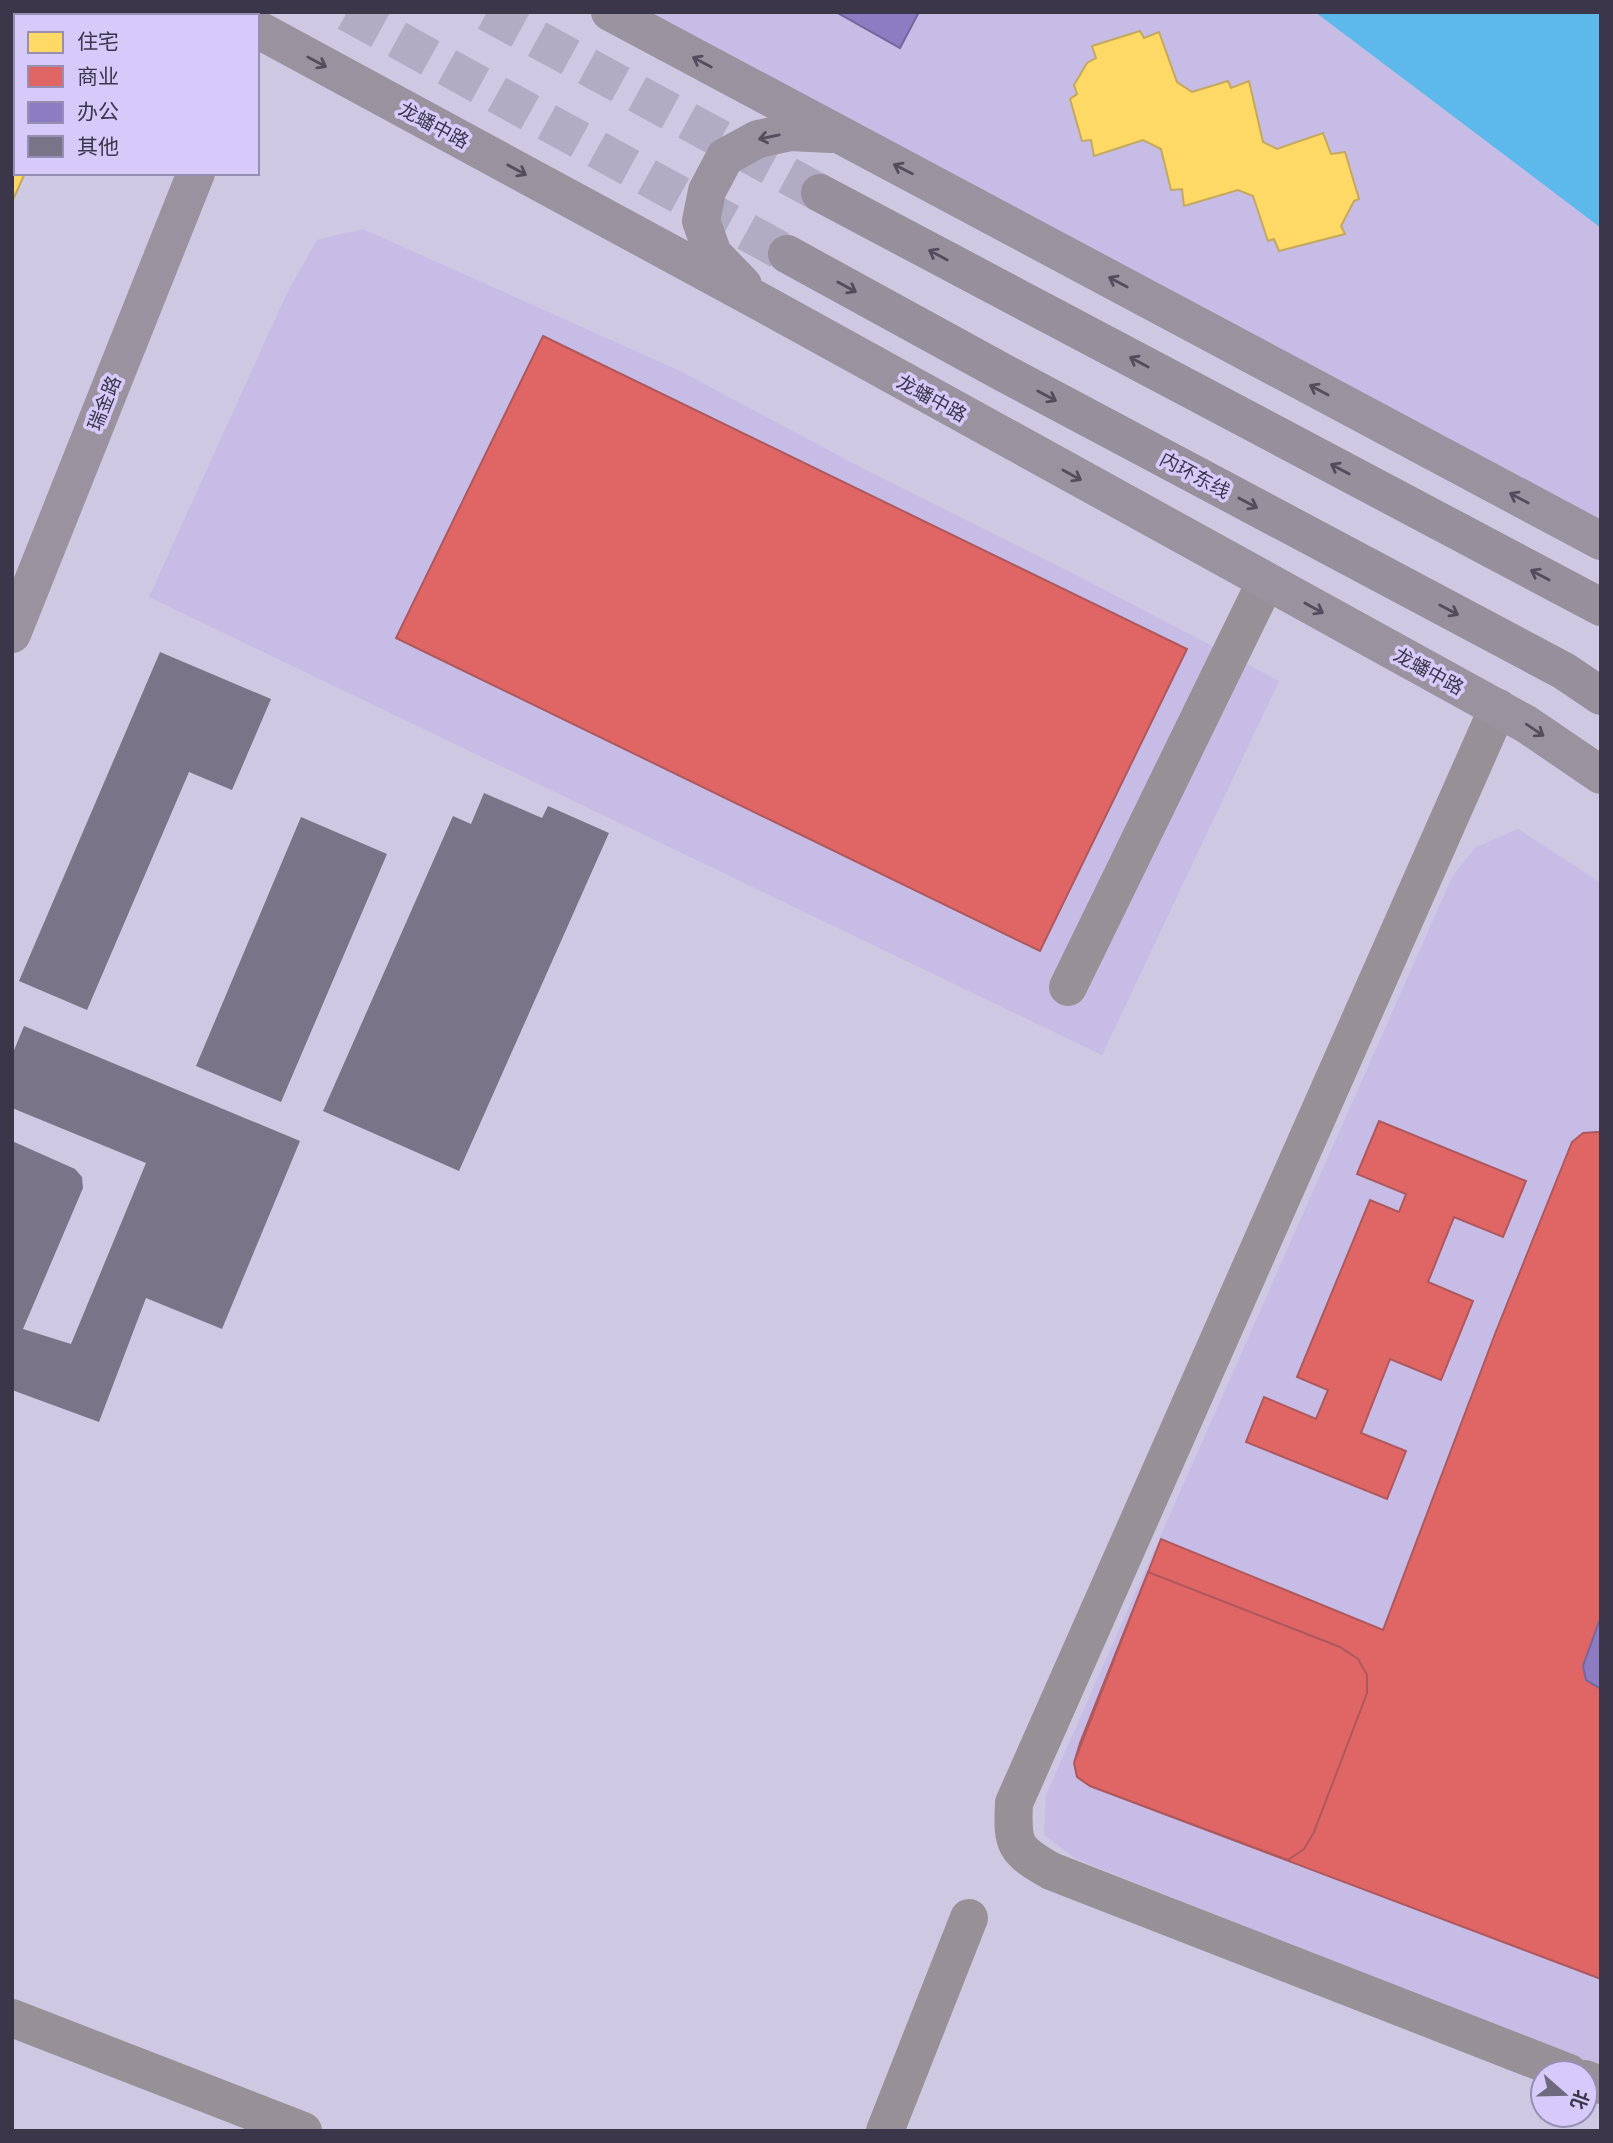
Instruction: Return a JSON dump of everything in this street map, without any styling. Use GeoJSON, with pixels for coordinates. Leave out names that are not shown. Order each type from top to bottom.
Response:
{"type":"FeatureCollection","features":[{"type":"Feature","properties":{"kind":"highway"},"geometry":{"type":"LineString","coordinates":[[820,193],[1601,607]]}},
{"type":"Feature","properties":{"kind":"highway","name":"内环东线"},"geometry":{"type":"LineString","coordinates":[[788,254],[1004,373],[1564,671],[1601,696]]}},
{"type":"Feature","properties":{"kind":"main road"},"geometry":{"type":"LineString","coordinates":[[610,12],[1601,541]]}},
{"type":"Feature","properties":{"kind":"main road","name":"龙蟠中路"},"geometry":{"type":"LineString","coordinates":[[259,30],[757,300],[1526,724],[1601,775]]}},
{"type":"Feature","properties":{"kind":"main road"},"geometry":{"type":"LineString","coordinates":[[757,300],[713,254],[701,220],[707,191],[725,157],[758,139],[791,132],[836,135]]}},
{"type":"Feature","properties":{"kind":"main road"},"geometry":{"type":"LineString","coordinates":[[12,634],[196,175]]}},
{"type":"Feature","properties":{"kind":"street"},"geometry":{"type":"LineString","coordinates":[[1068,987],[1266,581]]}},
{"type":"Feature","properties":{"kind":"street"},"geometry":{"type":"LineString","coordinates":[[1498,709],[1014,1803],[1013,1833],[1024,1856],[1051,1871],[1533,2059]]}},
{"type":"Feature","properties":{"kind":"street"},"geometry":{"type":"LineString","coordinates":[[886,2131],[969,1918]]}},
{"type":"Feature","properties":{"kind":"street"},"geometry":{"type":"LineString","coordinates":[[12,2018],[303,2131]]}},
{"type":"Feature","properties":{"kind":"shaded area"},"geometry":{"type":"Polygon","coordinates":[[[638,12],[1315,12],[1601,228],[1601,541],[638,12]]]}},
{"type":"Feature","properties":{"kind":"shaded area"},"geometry":{"type":"Polygon","coordinates":[[[363,229],[680,371],[862,468],[1279,681],[1102,1055],[149,597],[286,295],[317,240],[363,229]]]}},
{"type":"Feature","properties":{"kind":"shaded area"},"geometry":{"type":"Polygon","coordinates":[[[1518,829],[1601,883],[1601,2067],[1599,2059],[1581,2059],[1076,1859],[1044,1835],[1046,1795],[1452,877],[1476,847],[1518,829]]]}},
{"type":"Feature","properties":{"kind":"water"},"geometry":{"type":"Polygon","coordinates":[[[1315,12],[1601,12],[1601,228],[1315,12]]]}},
{"type":"Feature","properties":{"kind":"building: 住宅"},"geometry":{"type":"Polygon","coordinates":[[[1140,31],[1144,38],[1159,32],[1177,82],[1192,92],[1228,81],[1231,88],[1249,81],[1263,142],[1277,149],[1323,133],[1331,154],[1345,152],[1359,199],[1354,201],[1341,226],[1345,234],[1279,251],[1274,239],[1268,241],[1253,196],[1238,190],[1184,206],[1182,189],[1171,190],[1161,149],[1143,140],[1094,156],[1091,140],[1082,141],[1070,99],[1077,94],[1074,85],[1087,63],[1096,58],[1092,46],[1140,31]]]}},
{"type":"Feature","properties":{"kind":"building: 住宅"},"geometry":{"type":"Polygon","coordinates":[[[14,69],[14,175],[24,175],[12,202],[14,69]]]}},
{"type":"Feature","properties":{"kind":"building: 商业"},"geometry":{"type":"Polygon","coordinates":[[[543,336],[1187,649],[1040,951],[396,638],[543,336]]]}},
{"type":"Feature","properties":{"kind":"building: 商业"},"geometry":{"type":"Polygon","coordinates":[[[1379,1121],[1526,1181],[1503,1237],[1454,1217],[1428,1282],[1473,1301],[1441,1380],[1390,1359],[1361,1433],[1406,1451],[1387,1499],[1246,1442],[1264,1397],[1316,1419],[1328,1390],[1297,1377],[1370,1200],[1399,1212],[1406,1194],[1357,1174],[1379,1121]]]}},
{"type":"Feature","properties":{"kind":"building: 商业"},"geometry":{"type":"Polygon","coordinates":[[[1601,1132],[1601,1979],[1090,1786],[1077,1777],[1074,1763],[1161,1539],[1383,1630],[1495,1334],[1572,1142],[1583,1133],[1601,1132]]]}},
{"type":"Feature","properties":{"kind":"building: 商业"},"geometry":{"type":"Polygon","coordinates":[[[1148,1572],[1340,1647],[1358,1659],[1367,1675],[1367,1693],[1314,1832],[1304,1849],[1288,1860],[1090,1786],[1077,1777],[1074,1763],[1080,1743],[1148,1572]]]}},
{"type":"Feature","properties":{"kind":"building: 办公"},"geometry":{"type":"Polygon","coordinates":[[[836,12],[919,12],[900,48],[836,12]]]}},
{"type":"Feature","properties":{"kind":"building: 办公"},"geometry":{"type":"Polygon","coordinates":[[[1601,1616],[1601,1689],[1586,1680],[1583,1666],[1601,1616]]]}},
{"type":"Feature","properties":{"kind":"building: 其他"},"geometry":{"type":"Polygon","coordinates":[[[160,652],[271,699],[232,790],[189,772],[87,1010],[19,981],[160,652]]]}},
{"type":"Feature","properties":{"kind":"building: 其他"},"geometry":{"type":"Polygon","coordinates":[[[484,793],[542,818],[548,806],[609,833],[459,1171],[323,1111],[453,816],[471,824],[484,793]]]}},
{"type":"Feature","properties":{"kind":"building: 其他"},"geometry":{"type":"Polygon","coordinates":[[[301,817],[387,854],[281,1102],[196,1066],[301,817]]]}},
{"type":"Feature","properties":{"kind":"building: 其他"},"geometry":{"type":"Polygon","coordinates":[[[24,1026],[300,1141],[222,1329],[146,1298],[99,1422],[12,1390],[12,1141],[75,1169],[82,1177],[83,1188],[23,1329],[71,1344],[146,1163],[12,1108],[12,1055],[24,1026]]]}},
{"type":"Feature","properties":{"kind":"tunnel"},"geometry":{"type":"LineString","coordinates":[[347,12],[787,254]]}},
{"type":"Feature","properties":{"kind":"tunnel"},"geometry":{"type":"LineString","coordinates":[[487,12],[820,193]]}}]}
